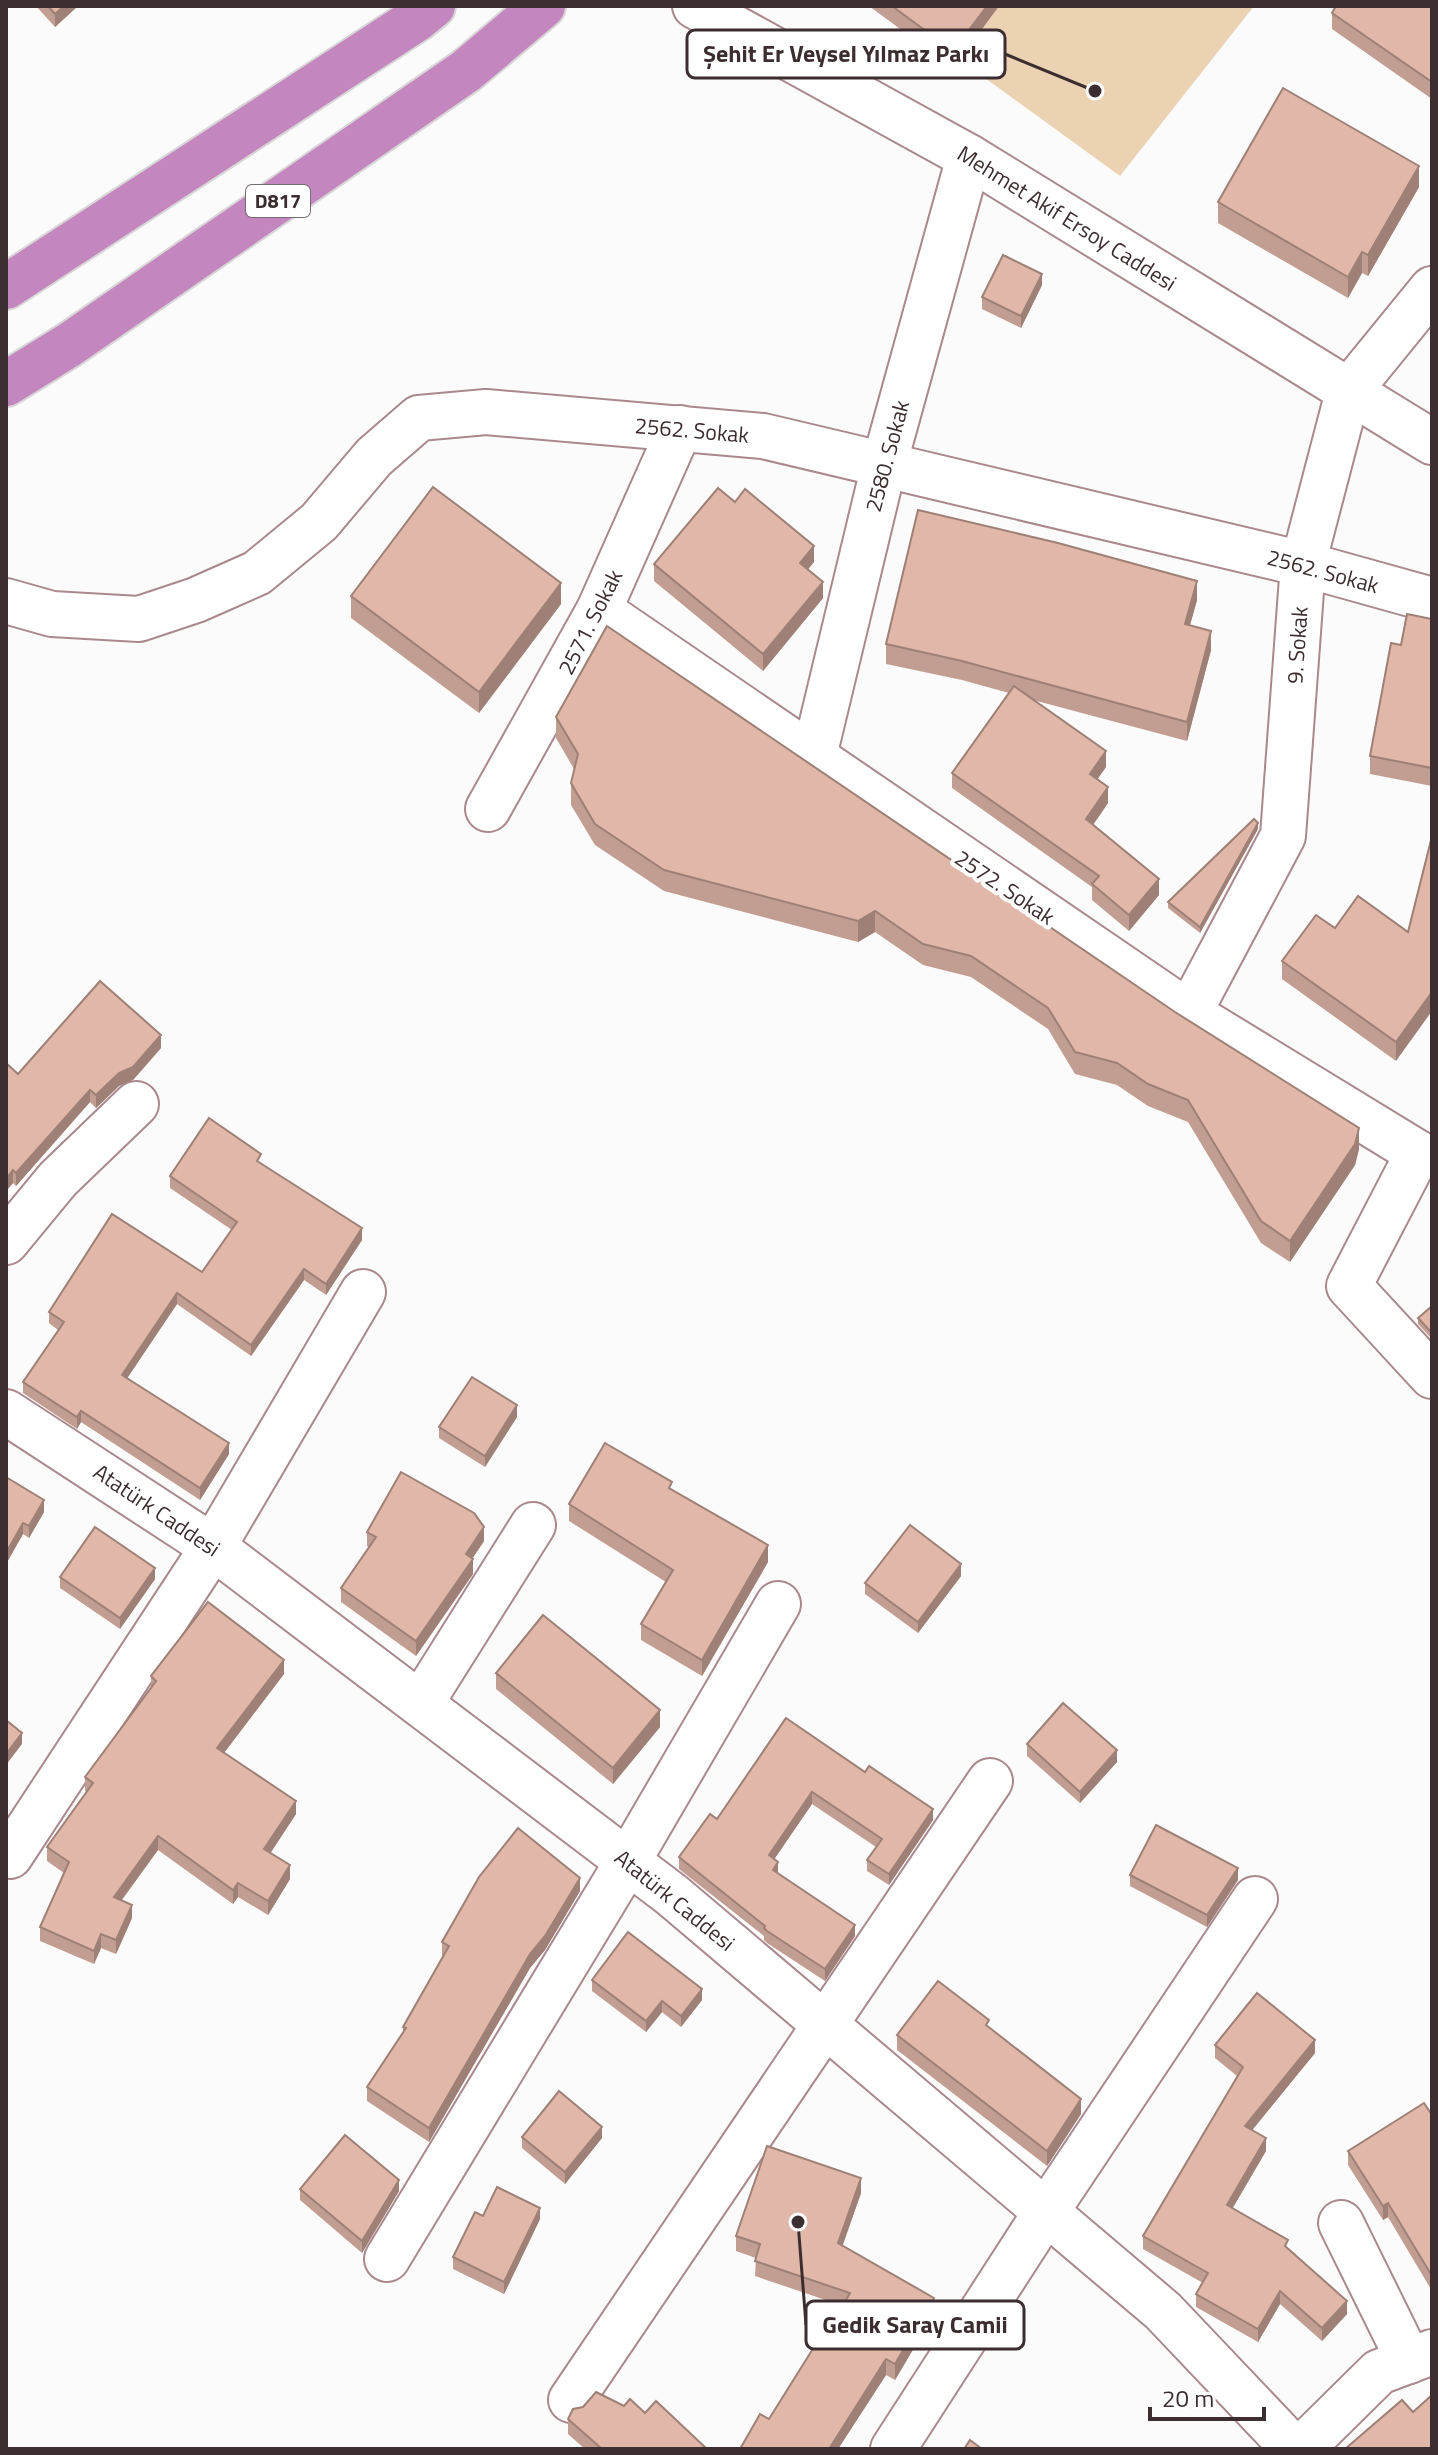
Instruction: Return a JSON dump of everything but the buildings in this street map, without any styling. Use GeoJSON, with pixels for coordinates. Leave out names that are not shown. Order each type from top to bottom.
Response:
{"type":"FeatureCollection","features":[{"type":"Feature","properties":{"kind":"highway"},"geometry":{"type":"LineString","coordinates":[[6,287],[433,6]]}},
{"type":"Feature","properties":{"kind":"highway","name":"D817"},"geometry":{"type":"LineString","coordinates":[[6,384],[69,345],[466,71],[543,6]]}},
{"type":"Feature","properties":{"kind":"street","name":"Mehmet Akif Ersoy Caddesi"},"geometry":{"type":"LineString","coordinates":[[695,6],[969,157],[1432,442]]}},
{"type":"Feature","properties":{"kind":"street","name":"2580. Sokak"},"geometry":{"type":"LineString","coordinates":[[814,756],[884,465],[969,157]]}},
{"type":"Feature","properties":{"kind":"street","name":"9. Sokak"},"geometry":{"type":"LineString","coordinates":[[1189,1013],[1283,836],[1303,564],[1348,392],[1432,289]]}},
{"type":"Feature","properties":{"kind":"street","name":"2562. Sokak"},"geometry":{"type":"LineString","coordinates":[[6,601],[52,614],[139,619],[196,600],[257,573],[319,522],[374,457],[419,418],[486,412],[763,436],[1303,564],[1432,600]]}},
{"type":"Feature","properties":{"kind":"street","name":"2571. Sokak"},"geometry":{"type":"LineString","coordinates":[[488,809],[599,610],[680,428]]}},
{"type":"Feature","properties":{"kind":"street","name":"2572. Sokak"},"geometry":{"type":"LineString","coordinates":[[599,610],[1189,1013],[1425,1150]]}},
{"type":"Feature","properties":{"kind":"street"},"geometry":{"type":"LineString","coordinates":[[6,1242],[58,1179],[136,1104]]}},
{"type":"Feature","properties":{"kind":"street"},"geometry":{"type":"LineString","coordinates":[[1425,1150],[1349,1286],[1432,1376]]}},
{"type":"Feature","properties":{"kind":"street"},"geometry":{"type":"LineString","coordinates":[[10,1856],[213,1547],[363,1292]]}},
{"type":"Feature","properties":{"kind":"street","name":"Atatürk Caddesi"},"geometry":{"type":"LineString","coordinates":[[6,1412],[213,1547],[672,1895],[1163,2311],[1294,2449]]}},
{"type":"Feature","properties":{"kind":"street"},"geometry":{"type":"LineString","coordinates":[[421,1703],[533,1525]]}},
{"type":"Feature","properties":{"kind":"street"},"geometry":{"type":"LineString","coordinates":[[387,2259],[628,1861],[778,1604]]}},
{"type":"Feature","properties":{"kind":"street"},"geometry":{"type":"LineString","coordinates":[[571,2400],[990,1781]]}},
{"type":"Feature","properties":{"kind":"street"},"geometry":{"type":"LineString","coordinates":[[893,2449],[1046,2212],[1255,1899]]}},
{"type":"Feature","properties":{"kind":"street"},"geometry":{"type":"LineString","coordinates":[[1301,2449],[1379,2372],[1420,2357],[1341,2223]]}},
{"type":"Feature","properties":{"kind":"shaded area"},"geometry":{"type":"Polygon","coordinates":[[[886,6],[1254,6],[1120,176],[886,6]]]}},
{"type":"Feature","properties":{"kind":"place","name":"Şehit Er Veysel Yılmaz Parkı"},"geometry":{"type":"Point","coordinates":[1095,91]}},
{"type":"Feature","properties":{"kind":"place","name":"Gedik Saray Camii"},"geometry":{"type":"Point","coordinates":[798,2222]}}]}
